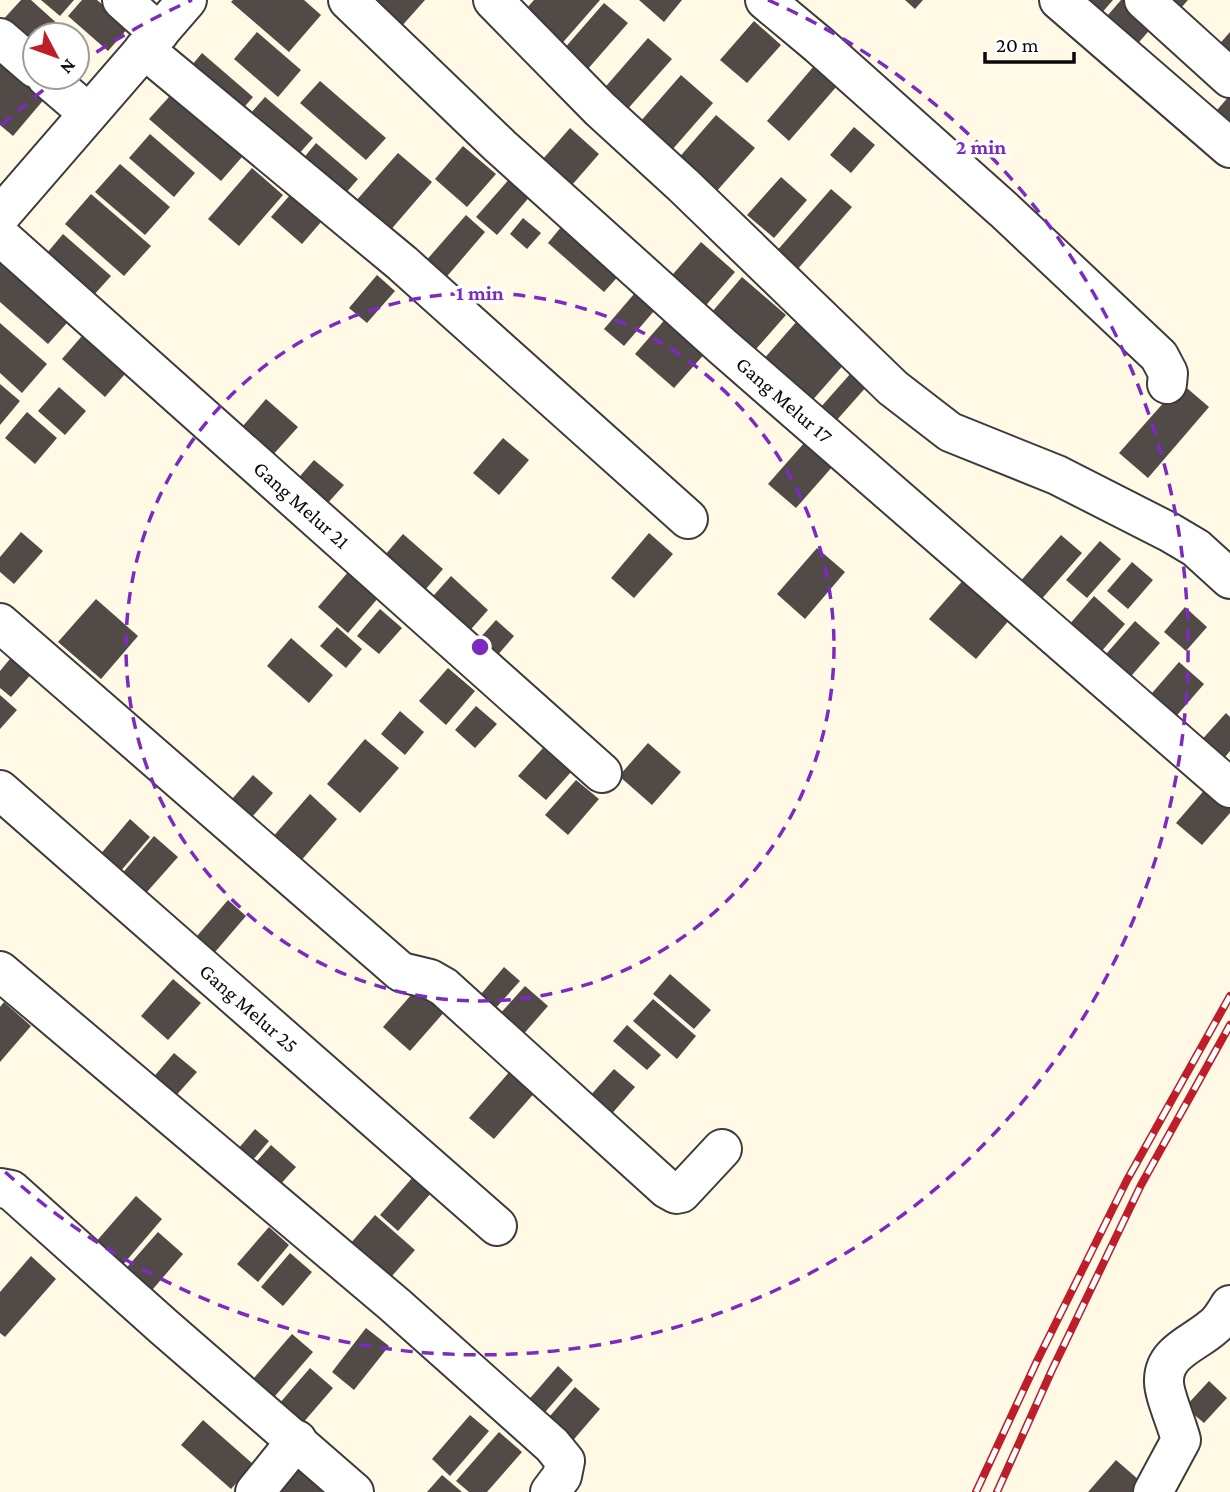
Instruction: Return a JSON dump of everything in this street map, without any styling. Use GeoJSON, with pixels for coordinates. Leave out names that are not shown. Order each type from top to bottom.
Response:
{"type":"FeatureCollection","features":[{"type":"Feature","properties":{"kind":"street"},"geometry":{"type":"LineString","coordinates":[[122,0],[152,41],[688,519]]}},
{"type":"Feature","properties":{"kind":"street"},"geometry":{"type":"LineString","coordinates":[[0,216],[187,0]]}},
{"type":"Feature","properties":{"kind":"street","name":"Gang Melur 17"},"geometry":{"type":"LineString","coordinates":[[348,0],[500,146],[722,346],[1230,788]]}},
{"type":"Feature","properties":{"kind":"street"},"geometry":{"type":"LineString","coordinates":[[493,0],[600,109],[894,388],[929,416],[950,432],[1057,475],[1133,512],[1196,548],[1230,579]]}},
{"type":"Feature","properties":{"kind":"street"},"geometry":{"type":"LineString","coordinates":[[765,0],[994,201],[1159,356],[1168,373],[1167,384]]}},
{"type":"Feature","properties":{"kind":"street"},"geometry":{"type":"LineString","coordinates":[[1059,0],[1230,148]]}},
{"type":"Feature","properties":{"kind":"street"},"geometry":{"type":"LineString","coordinates":[[1144,0],[1230,78]]}},
{"type":"Feature","properties":{"kind":"street"},"geometry":{"type":"LineString","coordinates":[[0,38],[21,56]]}},
{"type":"Feature","properties":{"kind":"street"},"geometry":{"type":"LineString","coordinates":[[62,91],[88,113]]}},
{"type":"Feature","properties":{"kind":"street","name":"Gang Melur 21"},"geometry":{"type":"LineString","coordinates":[[0,236],[602,773]]}},
{"type":"Feature","properties":{"kind":"street"},"geometry":{"type":"LineString","coordinates":[[0,623],[401,972],[430,979],[444,987],[667,1189],[676,1194],[681,1193],[722,1149]]}},
{"type":"Feature","properties":{"kind":"street","name":"Gang Melur 25"},"geometry":{"type":"LineString","coordinates":[[0,790],[497,1226]]}},
{"type":"Feature","properties":{"kind":"street"},"geometry":{"type":"LineString","coordinates":[[0,971],[395,1305],[552,1444],[565,1461],[562,1476],[550,1492]]}},
{"type":"Feature","properties":{"kind":"street"},"geometry":{"type":"LineString","coordinates":[[0,1188],[11,1190],[354,1492]]}},
{"type":"Feature","properties":{"kind":"street"},"geometry":{"type":"LineString","coordinates":[[1153,1492],[1181,1440],[1164,1384],[1169,1360],[1215,1326],[1230,1306]]}},
{"type":"Feature","properties":{"kind":"street"},"geometry":{"type":"LineString","coordinates":[[255,1492],[297,1440]]}},
{"type":"Feature","properties":{"kind":"building"},"geometry":{"type":"Polygon","coordinates":[[[21,0],[31,0],[54,21],[21,21],[21,48],[0,23],[21,0]]]}},
{"type":"Feature","properties":{"kind":"building"},"geometry":{"type":"Polygon","coordinates":[[[41,0],[74,0],[60,16],[41,0]]]}},
{"type":"Feature","properties":{"kind":"building"},"geometry":{"type":"Polygon","coordinates":[[[82,0],[97,0],[129,27],[108,51],[91,36],[91,21],[74,21],[68,16],[82,0]]]}},
{"type":"Feature","properties":{"kind":"building"},"geometry":{"type":"Polygon","coordinates":[[[304,0],[321,15],[289,52],[231,2],[304,0]]]}},
{"type":"Feature","properties":{"kind":"building"},"geometry":{"type":"Polygon","coordinates":[[[367,0],[425,0],[400,28],[367,0]]]}},
{"type":"Feature","properties":{"kind":"building"},"geometry":{"type":"Polygon","coordinates":[[[534,0],[600,0],[558,48],[520,16],[534,0]]]}},
{"type":"Feature","properties":{"kind":"building"},"geometry":{"type":"Polygon","coordinates":[[[639,0],[682,0],[664,22],[639,0]]]}},
{"type":"Feature","properties":{"kind":"building"},"geometry":{"type":"Polygon","coordinates":[[[905,0],[923,0],[915,9],[905,0]]]}},
{"type":"Feature","properties":{"kind":"building"},"geometry":{"type":"Polygon","coordinates":[[[1066,0],[1113,0],[1093,23],[1066,0]]]}},
{"type":"Feature","properties":{"kind":"building"},"geometry":{"type":"Polygon","coordinates":[[[1121,0],[1154,25],[1126,57],[1095,30],[1121,0]]]}},
{"type":"Feature","properties":{"kind":"building"},"geometry":{"type":"Polygon","coordinates":[[[1161,0],[1188,0],[1172,18],[1161,0]]]}},
{"type":"Feature","properties":{"kind":"building"},"geometry":{"type":"Polygon","coordinates":[[[604,3],[628,23],[587,70],[563,50],[604,3]]]}},
{"type":"Feature","properties":{"kind":"building"},"geometry":{"type":"Polygon","coordinates":[[[754,21],[781,45],[747,83],[720,60],[754,21]]]}},
{"type":"Feature","properties":{"kind":"building"},"geometry":{"type":"Polygon","coordinates":[[[257,32],[301,70],[278,97],[234,59],[257,32]]]}},
{"type":"Feature","properties":{"kind":"building"},"geometry":{"type":"Polygon","coordinates":[[[1230,32],[1230,75],[1209,56],[1230,32]]]}},
{"type":"Feature","properties":{"kind":"building"},"geometry":{"type":"Polygon","coordinates":[[[648,38],[672,59],[625,112],[601,92],[648,38]]]}},
{"type":"Feature","properties":{"kind":"building"},"geometry":{"type":"Polygon","coordinates":[[[202,53],[253,97],[232,121],[182,77],[202,53]]]}},
{"type":"Feature","properties":{"kind":"building"},"geometry":{"type":"Polygon","coordinates":[[[0,56],[21,75],[21,91],[39,91],[46,97],[13,136],[0,125],[0,56]]]}},
{"type":"Feature","properties":{"kind":"building"},"geometry":{"type":"Polygon","coordinates":[[[814,66],[837,86],[789,141],[767,121],[814,66]]]}},
{"type":"Feature","properties":{"kind":"building"},"geometry":{"type":"Polygon","coordinates":[[[681,75],[713,103],[672,150],[640,122],[681,75]]]}},
{"type":"Feature","properties":{"kind":"building"},"geometry":{"type":"Polygon","coordinates":[[[320,81],[386,138],[366,160],[300,103],[320,81]]]}},
{"type":"Feature","properties":{"kind":"building"},"geometry":{"type":"Polygon","coordinates":[[[178,87],[249,149],[221,181],[149,119],[178,87]]]}},
{"type":"Feature","properties":{"kind":"building"},"geometry":{"type":"Polygon","coordinates":[[[1230,95],[1230,145],[1205,124],[1230,95]]]}},
{"type":"Feature","properties":{"kind":"building"},"geometry":{"type":"Polygon","coordinates":[[[265,97],[313,138],[290,164],[242,123],[265,97]]]}},
{"type":"Feature","properties":{"kind":"building"},"geometry":{"type":"Polygon","coordinates":[[[716,115],[755,148],[715,193],[677,160],[716,115]]]}},
{"type":"Feature","properties":{"kind":"building"},"geometry":{"type":"Polygon","coordinates":[[[854,127],[875,145],[851,173],[830,155],[854,127]]]}},
{"type":"Feature","properties":{"kind":"building"},"geometry":{"type":"Polygon","coordinates":[[[570,128],[599,154],[565,193],[536,167],[570,128]]]}},
{"type":"Feature","properties":{"kind":"building"},"geometry":{"type":"Polygon","coordinates":[[[150,134],[195,173],[174,197],[129,158],[150,134]]]}},
{"type":"Feature","properties":{"kind":"building"},"geometry":{"type":"Polygon","coordinates":[[[316,143],[358,179],[338,202],[297,166],[316,143]]]}},
{"type":"Feature","properties":{"kind":"building"},"geometry":{"type":"Polygon","coordinates":[[[463,146],[496,174],[467,207],[435,179],[463,146]]]}},
{"type":"Feature","properties":{"kind":"building"},"geometry":{"type":"Polygon","coordinates":[[[398,153],[432,182],[382,240],[348,210],[398,153]]]}},
{"type":"Feature","properties":{"kind":"building"},"geometry":{"type":"Polygon","coordinates":[[[120,164],[170,207],[145,235],[95,192],[120,164]]]}},
{"type":"Feature","properties":{"kind":"building"},"geometry":{"type":"Polygon","coordinates":[[[252,168],[283,195],[239,246],[208,219],[252,168]]]}},
{"type":"Feature","properties":{"kind":"building"},"geometry":{"type":"Polygon","coordinates":[[[512,176],[532,194],[497,235],[476,217],[512,176]]]}},
{"type":"Feature","properties":{"kind":"building"},"geometry":{"type":"Polygon","coordinates":[[[781,177],[807,200],[774,238],[747,215],[781,177]]]}},
{"type":"Feature","properties":{"kind":"building"},"geometry":{"type":"Polygon","coordinates":[[[831,189],[852,207],[796,271],[775,253],[831,189]]]}},
{"type":"Feature","properties":{"kind":"building"},"geometry":{"type":"Polygon","coordinates":[[[91,194],[151,246],[124,276],[65,224],[91,194]]]}},
{"type":"Feature","properties":{"kind":"building"},"geometry":{"type":"Polygon","coordinates":[[[290,195],[321,222],[302,244],[271,217],[290,195]]]}},
{"type":"Feature","properties":{"kind":"building"},"geometry":{"type":"Polygon","coordinates":[[[466,215],[485,232],[437,288],[417,271],[466,215]]]}},
{"type":"Feature","properties":{"kind":"building"},"geometry":{"type":"Polygon","coordinates":[[[523,218],[541,233],[527,249],[510,234],[523,218]]]}},
{"type":"Feature","properties":{"kind":"building"},"geometry":{"type":"Polygon","coordinates":[[[566,221],[623,271],[604,292],[548,243],[566,221]]]}},
{"type":"Feature","properties":{"kind":"building"},"geometry":{"type":"Polygon","coordinates":[[[63,234],[111,276],[83,307],[36,266],[63,234]]]}},
{"type":"Feature","properties":{"kind":"building"},"geometry":{"type":"Polygon","coordinates":[[[701,242],[735,272],[701,311],[667,281],[701,242]]]}},
{"type":"Feature","properties":{"kind":"building"},"geometry":{"type":"Polygon","coordinates":[[[0,260],[75,314],[48,344],[0,302],[0,260]]]}},
{"type":"Feature","properties":{"kind":"building"},"geometry":{"type":"Polygon","coordinates":[[[377,275],[395,291],[367,323],[349,308],[377,275]]]}},
{"type":"Feature","properties":{"kind":"building"},"geometry":{"type":"Polygon","coordinates":[[[742,277],[786,315],[749,357],[706,319],[742,277]]]}},
{"type":"Feature","properties":{"kind":"building"},"geometry":{"type":"Polygon","coordinates":[[[634,294],[654,311],[624,346],[604,329],[634,294]]]}},
{"type":"Feature","properties":{"kind":"building"},"geometry":{"type":"Polygon","coordinates":[[[668,316],[708,350],[674,388],[635,354],[668,316]]]}},
{"type":"Feature","properties":{"kind":"building"},"geometry":{"type":"Polygon","coordinates":[[[798,320],[846,362],[803,411],[755,369],[798,320]]]}},
{"type":"Feature","properties":{"kind":"building"},"geometry":{"type":"Polygon","coordinates":[[[0,323],[47,364],[22,393],[0,373],[0,323]]]}},
{"type":"Feature","properties":{"kind":"building"},"geometry":{"type":"Polygon","coordinates":[[[88,329],[131,367],[105,397],[62,359],[88,329]]]}},
{"type":"Feature","properties":{"kind":"building"},"geometry":{"type":"Polygon","coordinates":[[[851,373],[867,386],[828,430],[813,416],[851,373]]]}},
{"type":"Feature","properties":{"kind":"building"},"geometry":{"type":"Polygon","coordinates":[[[1181,383],[1209,407],[1148,478],[1119,453],[1181,383]]]}},
{"type":"Feature","properties":{"kind":"building"},"geometry":{"type":"Polygon","coordinates":[[[0,384],[20,401],[0,425],[0,384]]]}},
{"type":"Feature","properties":{"kind":"building"},"geometry":{"type":"Polygon","coordinates":[[[59,387],[86,411],[65,435],[38,411],[59,387]]]}},
{"type":"Feature","properties":{"kind":"building"},"geometry":{"type":"Polygon","coordinates":[[[266,399],[298,427],[262,467],[231,440],[266,399]]]}},
{"type":"Feature","properties":{"kind":"building"},"geometry":{"type":"Polygon","coordinates":[[[27,412],[57,438],[35,464],[5,438],[27,412]]]}},
{"type":"Feature","properties":{"kind":"building"},"geometry":{"type":"Polygon","coordinates":[[[503,438],[529,460],[499,495],[473,473],[503,438]]]}},
{"type":"Feature","properties":{"kind":"building"},"geometry":{"type":"Polygon","coordinates":[[[805,442],[833,466],[796,508],[768,484],[805,442]]]}},
{"type":"Feature","properties":{"kind":"building"},"geometry":{"type":"Polygon","coordinates":[[[314,460],[344,485],[317,515],[288,490],[314,460]]]}},
{"type":"Feature","properties":{"kind":"building"},"geometry":{"type":"Polygon","coordinates":[[[21,532],[43,551],[14,584],[0,572],[0,557],[21,532]]]}},
{"type":"Feature","properties":{"kind":"building"},"geometry":{"type":"Polygon","coordinates":[[[649,533],[673,554],[634,598],[611,578],[649,533]]]}},
{"type":"Feature","properties":{"kind":"building"},"geometry":{"type":"Polygon","coordinates":[[[403,534],[443,569],[419,597],[379,562],[403,534]]]}},
{"type":"Feature","properties":{"kind":"building"},"geometry":{"type":"Polygon","coordinates":[[[1061,535],[1082,553],[1039,602],[1018,584],[1061,535]]]}},
{"type":"Feature","properties":{"kind":"building"},"geometry":{"type":"Polygon","coordinates":[[[1100,541],[1121,559],[1087,598],[1066,580],[1100,541]]]}},
{"type":"Feature","properties":{"kind":"building"},"geometry":{"type":"Polygon","coordinates":[[[817,548],[845,572],[805,619],[777,594],[817,548]]]}},
{"type":"Feature","properties":{"kind":"building"},"geometry":{"type":"Polygon","coordinates":[[[1132,562],[1153,580],[1128,609],[1107,591],[1132,562]]]}},
{"type":"Feature","properties":{"kind":"building"},"geometry":{"type":"Polygon","coordinates":[[[349,571],[379,597],[348,633],[318,607],[349,571]]]}},
{"type":"Feature","properties":{"kind":"building"},"geometry":{"type":"Polygon","coordinates":[[[451,576],[488,610],[465,636],[427,603],[451,576]]]}},
{"type":"Feature","properties":{"kind":"building"},"geometry":{"type":"Polygon","coordinates":[[[965,578],[1011,618],[976,659],[929,619],[965,578]]]}},
{"type":"Feature","properties":{"kind":"building"},"geometry":{"type":"Polygon","coordinates":[[[1094,596],[1125,624],[1094,660],[1062,633],[1094,596]]]}},
{"type":"Feature","properties":{"kind":"building"},"geometry":{"type":"Polygon","coordinates":[[[96,599],[138,636],[101,679],[58,642],[96,599]]]}},
{"type":"Feature","properties":{"kind":"building"},"geometry":{"type":"Polygon","coordinates":[[[1185,607],[1207,627],[1186,651],[1164,632],[1185,607]]]}},
{"type":"Feature","properties":{"kind":"building"},"geometry":{"type":"Polygon","coordinates":[[[380,609],[402,628],[379,654],[357,636],[380,609]]]}},
{"type":"Feature","properties":{"kind":"building"},"geometry":{"type":"Polygon","coordinates":[[[496,620],[514,636],[490,664],[471,648],[496,620]]]}},
{"type":"Feature","properties":{"kind":"building"},"geometry":{"type":"Polygon","coordinates":[[[1135,621],[1160,643],[1125,683],[1100,661],[1135,621]]]}},
{"type":"Feature","properties":{"kind":"building"},"geometry":{"type":"Polygon","coordinates":[[[337,627],[362,649],[346,668],[320,646],[337,627]]]}},
{"type":"Feature","properties":{"kind":"building"},"geometry":{"type":"Polygon","coordinates":[[[291,638],[333,675],[309,703],[267,666],[291,638]]]}},
{"type":"Feature","properties":{"kind":"building"},"geometry":{"type":"Polygon","coordinates":[[[14,654],[34,671],[11,697],[0,688],[0,671],[14,654]]]}},
{"type":"Feature","properties":{"kind":"building"},"geometry":{"type":"Polygon","coordinates":[[[1179,662],[1204,684],[1172,721],[1146,700],[1179,662]]]}},
{"type":"Feature","properties":{"kind":"building"},"geometry":{"type":"Polygon","coordinates":[[[448,668],[475,691],[446,725],[419,701],[448,668]]]}},
{"type":"Feature","properties":{"kind":"building"},"geometry":{"type":"Polygon","coordinates":[[[0,695],[17,710],[0,729],[0,695]]]}},
{"type":"Feature","properties":{"kind":"building"},"geometry":{"type":"Polygon","coordinates":[[[476,706],[497,724],[475,748],[455,730],[476,706]]]}},
{"type":"Feature","properties":{"kind":"building"},"geometry":{"type":"Polygon","coordinates":[[[400,711],[424,732],[405,755],[381,734],[400,711]]]}},
{"type":"Feature","properties":{"kind":"building"},"geometry":{"type":"Polygon","coordinates":[[[1226,713],[1230,717],[1230,751],[1220,763],[1198,744],[1226,713]]]}},
{"type":"Feature","properties":{"kind":"building"},"geometry":{"type":"Polygon","coordinates":[[[365,739],[399,768],[360,813],[327,784],[365,739]]]}},
{"type":"Feature","properties":{"kind":"building"},"geometry":{"type":"Polygon","coordinates":[[[648,743],[681,772],[652,805],[619,776],[648,743]]]}},
{"type":"Feature","properties":{"kind":"building"},"geometry":{"type":"Polygon","coordinates":[[[543,748],[571,772],[546,800],[518,776],[543,748]]]}},
{"type":"Feature","properties":{"kind":"building"},"geometry":{"type":"Polygon","coordinates":[[[253,775],[273,793],[245,825],[225,807],[253,775]]]}},
{"type":"Feature","properties":{"kind":"building"},"geometry":{"type":"Polygon","coordinates":[[[576,780],[599,799],[568,835],[545,815],[576,780]]]}},
{"type":"Feature","properties":{"kind":"building"},"geometry":{"type":"Polygon","coordinates":[[[1207,787],[1230,807],[1230,813],[1202,845],[1176,823],[1207,787]]]}},
{"type":"Feature","properties":{"kind":"building"},"geometry":{"type":"Polygon","coordinates":[[[310,794],[337,819],[293,870],[265,846],[310,794]]]}},
{"type":"Feature","properties":{"kind":"building"},"geometry":{"type":"Polygon","coordinates":[[[130,819],[150,837],[119,873],[99,856],[130,819]]]}},
{"type":"Feature","properties":{"kind":"building"},"geometry":{"type":"Polygon","coordinates":[[[154,836],[178,857],[138,902],[115,882],[154,836]]]}},
{"type":"Feature","properties":{"kind":"building"},"geometry":{"type":"Polygon","coordinates":[[[228,900],[246,916],[209,959],[191,943],[228,900]]]}},
{"type":"Feature","properties":{"kind":"building"},"geometry":{"type":"Polygon","coordinates":[[[504,967],[520,981],[485,1020],[470,1007],[504,967]]]}},
{"type":"Feature","properties":{"kind":"building"},"geometry":{"type":"Polygon","coordinates":[[[670,974],[711,1010],[694,1029],[653,994],[670,974]]]}},
{"type":"Feature","properties":{"kind":"building"},"geometry":{"type":"Polygon","coordinates":[[[173,979],[201,1003],[168,1040],[141,1016],[173,979]]]}},
{"type":"Feature","properties":{"kind":"building"},"geometry":{"type":"Polygon","coordinates":[[[419,986],[446,1010],[410,1051],[383,1027],[419,986]]]}},
{"type":"Feature","properties":{"kind":"building"},"geometry":{"type":"Polygon","coordinates":[[[525,986],[548,1006],[521,1037],[498,1016],[525,986]]]}},
{"type":"Feature","properties":{"kind":"building"},"geometry":{"type":"Polygon","coordinates":[[[653,999],[696,1036],[677,1059],[633,1021],[653,999]]]}},
{"type":"Feature","properties":{"kind":"building"},"geometry":{"type":"Polygon","coordinates":[[[4,1002],[31,1026],[0,1062],[0,1007],[4,1002]]]}},
{"type":"Feature","properties":{"kind":"building"},"geometry":{"type":"Polygon","coordinates":[[[627,1025],[661,1055],[647,1070],[613,1041],[627,1025]]]}},
{"type":"Feature","properties":{"kind":"building"},"geometry":{"type":"Polygon","coordinates":[[[174,1053],[197,1072],[173,1099],[151,1080],[174,1053]]]}},
{"type":"Feature","properties":{"kind":"building"},"geometry":{"type":"Polygon","coordinates":[[[512,1069],[537,1090],[494,1139],[469,1118],[512,1069]]]}},
{"type":"Feature","properties":{"kind":"building"},"geometry":{"type":"Polygon","coordinates":[[[614,1069],[635,1087],[602,1125],[581,1106],[614,1069]]]}},
{"type":"Feature","properties":{"kind":"building"},"geometry":{"type":"Polygon","coordinates":[[[255,1129],[269,1141],[241,1174],[227,1162],[255,1129]]]}},
{"type":"Feature","properties":{"kind":"building"},"geometry":{"type":"Polygon","coordinates":[[[271,1145],[296,1167],[269,1197],[244,1176],[271,1145]]]}},
{"type":"Feature","properties":{"kind":"building"},"geometry":{"type":"Polygon","coordinates":[[[413,1177],[431,1193],[398,1231],[380,1215],[413,1177]]]}},
{"type":"Feature","properties":{"kind":"building"},"geometry":{"type":"Polygon","coordinates":[[[136,1196],[162,1219],[121,1267],[94,1244],[136,1196]]]}},
{"type":"Feature","properties":{"kind":"building"},"geometry":{"type":"Polygon","coordinates":[[[375,1215],[415,1250],[384,1285],[344,1251],[375,1215]]]}},
{"type":"Feature","properties":{"kind":"building"},"geometry":{"type":"Polygon","coordinates":[[[269,1227],[289,1245],[258,1282],[237,1264],[269,1227]]]}},
{"type":"Feature","properties":{"kind":"building"},"geometry":{"type":"Polygon","coordinates":[[[158,1232],[183,1254],[147,1296],[121,1274],[158,1232]]]}},
{"type":"Feature","properties":{"kind":"building"},"geometry":{"type":"Polygon","coordinates":[[[290,1253],[312,1272],[283,1306],[261,1287],[290,1253]]]}},
{"type":"Feature","properties":{"kind":"building"},"geometry":{"type":"Polygon","coordinates":[[[31,1256],[56,1279],[5,1337],[0,1333],[0,1292],[31,1256]]]}},
{"type":"Feature","properties":{"kind":"building"},"geometry":{"type":"Polygon","coordinates":[[[366,1328],[389,1346],[354,1390],[332,1372],[366,1328]]]}},
{"type":"Feature","properties":{"kind":"building"},"geometry":{"type":"Polygon","coordinates":[[[292,1334],[313,1352],[269,1403],[248,1385],[292,1334]]]}},
{"type":"Feature","properties":{"kind":"building"},"geometry":{"type":"Polygon","coordinates":[[[558,1366],[573,1380],[540,1418],[525,1404],[558,1366]]]}},
{"type":"Feature","properties":{"kind":"building"},"geometry":{"type":"Polygon","coordinates":[[[310,1368],[333,1388],[302,1424],[279,1404],[310,1368]]]}},
{"type":"Feature","properties":{"kind":"building"},"geometry":{"type":"Polygon","coordinates":[[[1209,1381],[1227,1398],[1204,1423],[1185,1407],[1209,1381]]]}},
{"type":"Feature","properties":{"kind":"building"},"geometry":{"type":"Polygon","coordinates":[[[575,1387],[600,1409],[569,1445],[544,1423],[575,1387]]]}},
{"type":"Feature","properties":{"kind":"building"},"geometry":{"type":"Polygon","coordinates":[[[470,1415],[489,1431],[450,1476],[432,1459],[470,1415]]]}},
{"type":"Feature","properties":{"kind":"building"},"geometry":{"type":"Polygon","coordinates":[[[203,1420],[253,1464],[231,1489],[181,1445],[203,1420]]]}},
{"type":"Feature","properties":{"kind":"building"},"geometry":{"type":"Polygon","coordinates":[[[499,1432],[522,1452],[487,1492],[469,1492],[456,1481],[499,1432]]]}},
{"type":"Feature","properties":{"kind":"building"},"geometry":{"type":"Polygon","coordinates":[[[1116,1460],[1147,1487],[1143,1492],[1088,1492],[1116,1460]]]}},
{"type":"Feature","properties":{"kind":"building"},"geometry":{"type":"Polygon","coordinates":[[[294,1465],[324,1492],[270,1492],[294,1465]]]}},
{"type":"Feature","properties":{"kind":"building"},"geometry":{"type":"Polygon","coordinates":[[[442,1475],[462,1492],[427,1492],[442,1475]]]}},
{"type":"Feature","properties":{"kind":"railway"},"geometry":{"type":"LineString","coordinates":[[976,1492],[1037,1361],[1127,1180],[1230,996]]}},
{"type":"Feature","properties":{"kind":"railway"},"geometry":{"type":"LineString","coordinates":[[997,1492],[1141,1185],[1230,1025]]}}]}
